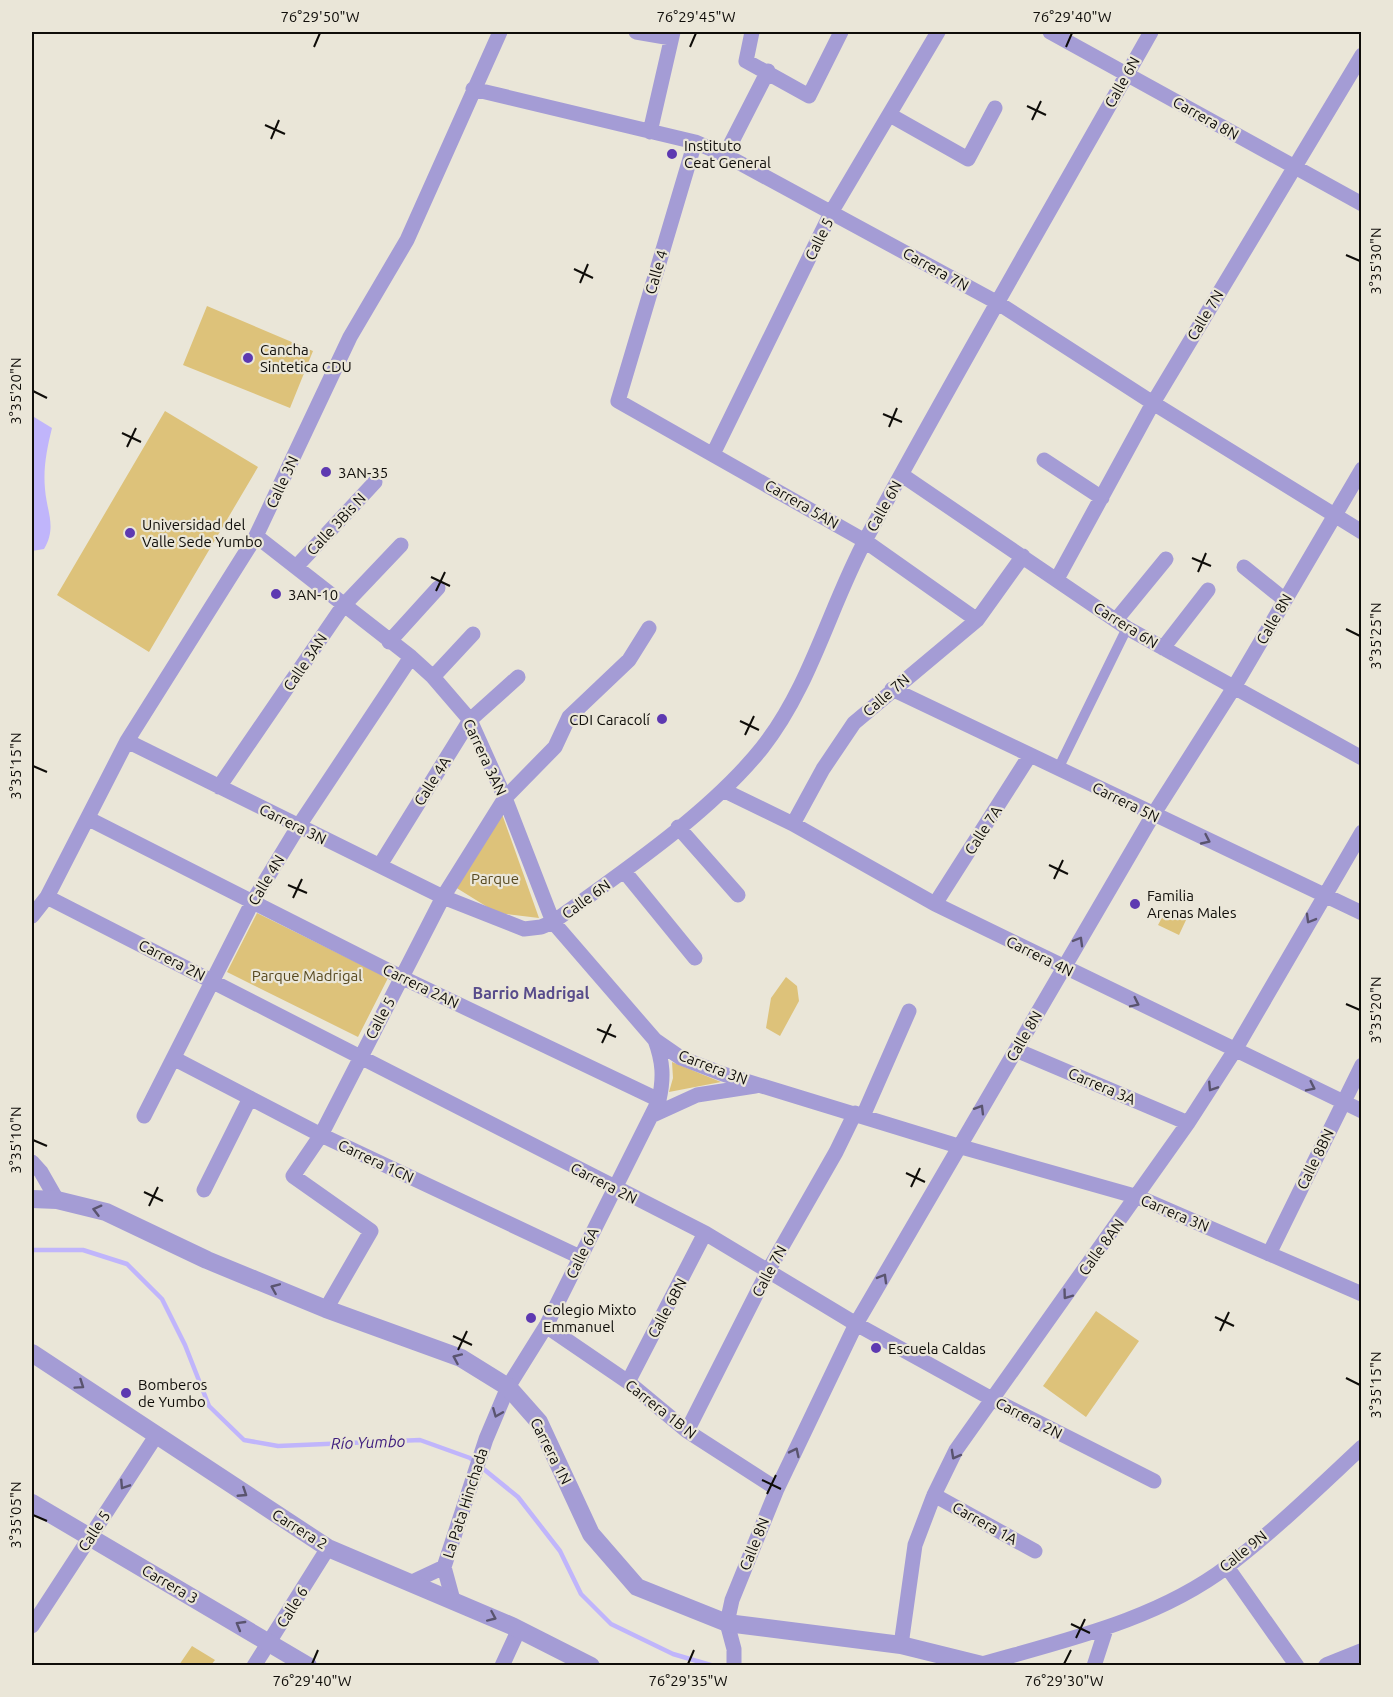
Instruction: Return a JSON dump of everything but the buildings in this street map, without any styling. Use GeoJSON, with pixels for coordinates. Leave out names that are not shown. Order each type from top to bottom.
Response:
{"type":"FeatureCollection","features":[{"type":"Feature","properties":{"kind":"street","name":"Calle 3N"},"geometry":{"type":"LineString","coordinates":[[32,916],[47,897],[127,741],[256,536],[350,337],[407,240],[500,32]]}},
{"type":"Feature","properties":{"kind":"street"},"geometry":{"type":"LineString","coordinates":[[636,32],[672,35],[650,132]]}},
{"type":"Feature","properties":{"kind":"street"},"geometry":{"type":"LineString","coordinates":[[752,32],[746,61],[768,71],[809,96],[841,32]]}},
{"type":"Feature","properties":{"kind":"street","name":"Calle 5"},"geometry":{"type":"LineString","coordinates":[[713,454],[832,211],[938,32]]}},
{"type":"Feature","properties":{"kind":"street","name":"Carrera 8N"},"geometry":{"type":"LineString","coordinates":[[1050,32],[1362,204]]}},
{"type":"Feature","properties":{"kind":"street","name":"Calle 6N"},"geometry":{"type":"LineString","coordinates":[[553,922],[624,871],[723,790],[763,746],[788,705],[820,644],[865,541],[1151,32]]}},
{"type":"Feature","properties":{"kind":"street","name":"Calle 7N"},"geometry":{"type":"LineString","coordinates":[[1057,579],[1153,403],[1362,55]]}},
{"type":"Feature","properties":{"kind":"street"},"geometry":{"type":"LineString","coordinates":[[725,155],[768,71]]}},
{"type":"Feature","properties":{"kind":"street","name":"Carrera 7N"},"geometry":{"type":"LineString","coordinates":[[473,89],[695,142],[725,155],[998,303],[1153,403],[1362,532]]}},
{"type":"Feature","properties":{"kind":"street"},"geometry":{"type":"LineString","coordinates":[[890,115],[968,159],[994,108]]}},
{"type":"Feature","properties":{"kind":"street","name":"Calle 4"},"geometry":{"type":"LineString","coordinates":[[618,401],[695,142]]}},
{"type":"Feature","properties":{"kind":"street","name":"Carrera 5AN"},"geometry":{"type":"LineString","coordinates":[[618,401],[865,541],[977,620]]}},
{"type":"Feature","properties":{"kind":"street"},"geometry":{"type":"LineString","coordinates":[[1044,460],[1102,498]]}},
{"type":"Feature","properties":{"kind":"street","name":"Calle 8N"},"geometry":{"type":"LineString","coordinates":[[727,1623],[732,1600],[777,1489],[856,1324],[1153,815],[1233,689],[1362,469]]}},
{"type":"Feature","properties":{"kind":"street","name":"Carrera 6N"},"geometry":{"type":"LineString","coordinates":[[902,475],[1122,624],[1233,689],[1362,758]]}},
{"type":"Feature","properties":{"kind":"street","name":"Calle 3Bis N"},"geometry":{"type":"LineString","coordinates":[[296,567],[375,482]]}},
{"type":"Feature","properties":{"kind":"street","name":"Carrera 3AN"},"geometry":{"type":"LineString","coordinates":[[256,536],[411,657],[433,677],[470,720],[505,798],[553,922]]}},
{"type":"Feature","properties":{"kind":"street","name":"Calle 3AN"},"geometry":{"type":"LineString","coordinates":[[219,787],[343,606],[401,545]]}},
{"type":"Feature","properties":{"kind":"street","name":"Calle 7N"},"geometry":{"type":"LineString","coordinates":[[793,824],[823,769],[854,723],[977,620],[1023,556]]}},
{"type":"Feature","properties":{"kind":"street"},"geometry":{"type":"LineString","coordinates":[[1059,769],[1122,624],[1166,559]]}},
{"type":"Feature","properties":{"kind":"street"},"geometry":{"type":"LineString","coordinates":[[1244,567],[1285,600]]}},
{"type":"Feature","properties":{"kind":"street"},"geometry":{"type":"LineString","coordinates":[[389,642],[438,588]]}},
{"type":"Feature","properties":{"kind":"street"},"geometry":{"type":"LineString","coordinates":[[1163,648],[1208,590]]}},
{"type":"Feature","properties":{"kind":"street","name":"Calle 5"},"geometry":{"type":"LineString","coordinates":[[326,1309],[371,1231],[293,1176],[321,1135],[443,897],[505,798],[555,747],[569,717],[629,660],[649,628]]}},
{"type":"Feature","properties":{"kind":"street"},"geometry":{"type":"LineString","coordinates":[[433,677],[473,634]]}},
{"type":"Feature","properties":{"kind":"street","name":"Calle 4N"},"geometry":{"type":"LineString","coordinates":[[144,1116],[175,1059],[253,901],[298,827],[411,657]]}},
{"type":"Feature","properties":{"kind":"street","name":"Calle 4A"},"geometry":{"type":"LineString","coordinates":[[380,865],[470,720],[518,677]]}},
{"type":"Feature","properties":{"kind":"street","name":"Carrera 5N"},"geometry":{"type":"LineString","coordinates":[[892,689],[1362,913]]}},
{"type":"Feature","properties":{"kind":"street","name":"Carrera 3N"},"geometry":{"type":"LineString","coordinates":[[127,741],[443,897],[524,929],[541,927],[553,922],[655,1040],[681,1058],[958,1146],[1138,1197],[1362,1294]]}},
{"type":"Feature","properties":{"kind":"street","name":"Calle 7A"},"geometry":{"type":"LineString","coordinates":[[935,904],[1030,755]]}},
{"type":"Feature","properties":{"kind":"street","name":"Carrera 4N"},"geometry":{"type":"LineString","coordinates":[[723,790],[793,824],[935,904],[1362,1111]]}},
{"type":"Feature","properties":{"kind":"street","name":"Carrera 2AN"},"geometry":{"type":"LineString","coordinates":[[89,819],[401,977],[659,1100]]}},
{"type":"Feature","properties":{"kind":"street"},"geometry":{"type":"LineString","coordinates":[[678,827],[738,894]]}},
{"type":"Feature","properties":{"kind":"street","name":"Calle 8AN"},"geometry":{"type":"LineString","coordinates":[[901,1645],[915,1545],[934,1495],[956,1450],[1138,1197],[1188,1123],[1235,1050],[1362,832]]}},
{"type":"Feature","properties":{"kind":"street"},"geometry":{"type":"LineString","coordinates":[[624,871],[695,958]]}},
{"type":"Feature","properties":{"kind":"street","name":"Carrera 2N"},"geometry":{"type":"LineString","coordinates":[[47,897],[705,1233],[856,1324],[992,1399],[1154,1481]]}},
{"type":"Feature","properties":{"kind":"street","name":"Calle 7N"},"geometry":{"type":"LineString","coordinates":[[687,1431],[768,1271],[859,1115],[909,1011]]}},
{"type":"Feature","properties":{"kind":"street","name":"Calle 6A"},"geometry":{"type":"LineString","coordinates":[[508,1387],[546,1326],[659,1100],[663,1080],[662,1059],[655,1040]]}},
{"type":"Feature","properties":{"kind":"street","name":"Carrera 3A"},"geometry":{"type":"LineString","coordinates":[[1016,1050],[1188,1123]]}},
{"type":"Feature","properties":{"kind":"street","name":"Carrera 1CN"},"geometry":{"type":"LineString","coordinates":[[175,1059],[321,1135],[580,1257]]}},
{"type":"Feature","properties":{"kind":"street","name":"Calle 8BN"},"geometry":{"type":"LineString","coordinates":[[1269,1254],[1362,1065]]}},
{"type":"Feature","properties":{"kind":"street"},"geometry":{"type":"LineString","coordinates":[[651,1116],[697,1095],[764,1086]]}},
{"type":"Feature","properties":{"kind":"street"},"geometry":{"type":"LineString","coordinates":[[204,1190],[250,1098]]}},
{"type":"Feature","properties":{"kind":"street"},"geometry":{"type":"LineString","coordinates":[[32,1162],[41,1172],[57,1200]]}},
{"type":"Feature","properties":{"kind":"street","name":"Carrera 1N"},"geometry":{"type":"LineString","coordinates":[[32,1199],[57,1200],[106,1212],[207,1260],[326,1309],[461,1358],[508,1387],[539,1422],[591,1534],[637,1587],[727,1623],[901,1645],[984,1665]]}},
{"type":"Feature","properties":{"kind":"street","name":"Calle 6BN"},"geometry":{"type":"LineString","coordinates":[[628,1382],[705,1233]]}},
{"type":"Feature","properties":{"kind":"street","name":"Carrera 1B N"},"geometry":{"type":"LineString","coordinates":[[546,1326],[628,1382],[687,1431],[777,1489]]}},
{"type":"Feature","properties":{"kind":"street","name":"Carrera 2"},"geometry":{"type":"LineString","coordinates":[[32,1353],[328,1548],[519,1629],[591,1665]]}},
{"type":"Feature","properties":{"kind":"street","name":"La Pata Hinchada"},"geometry":{"type":"LineString","coordinates":[[453,1600],[444,1567],[486,1439],[508,1387]]}},
{"type":"Feature","properties":{"kind":"street","name":"Calle 5"},"geometry":{"type":"LineString","coordinates":[[32,1626],[156,1436]]}},
{"type":"Feature","properties":{"kind":"street","name":"Calle 9N"},"geometry":{"type":"LineString","coordinates":[[984,1665],[1106,1629],[1170,1601],[1227,1567],[1362,1447]]}},
{"type":"Feature","properties":{"kind":"street","name":"Carrera 1A"},"geometry":{"type":"LineString","coordinates":[[934,1495],[1035,1551]]}},
{"type":"Feature","properties":{"kind":"street","name":"Carrera 3"},"geometry":{"type":"LineString","coordinates":[[32,1503],[308,1665]]}},
{"type":"Feature","properties":{"kind":"street","name":"Calle 6"},"geometry":{"type":"LineString","coordinates":[[254,1665],[328,1548]]}},
{"type":"Feature","properties":{"kind":"street","name":"La Pata Hinchada"},"geometry":{"type":"LineString","coordinates":[[412,1582],[444,1567]]}},
{"type":"Feature","properties":{"kind":"street"},"geometry":{"type":"LineString","coordinates":[[1227,1567],[1297,1665]]}},
{"type":"Feature","properties":{"kind":"street"},"geometry":{"type":"LineString","coordinates":[[727,1623],[734,1649],[734,1665]]}},
{"type":"Feature","properties":{"kind":"street"},"geometry":{"type":"LineString","coordinates":[[502,1665],[519,1629]]}},
{"type":"Feature","properties":{"kind":"street"},"geometry":{"type":"LineString","coordinates":[[1094,1665],[1106,1629]]}},
{"type":"Feature","properties":{"kind":"street"},"geometry":{"type":"LineString","coordinates":[[1327,1665],[1362,1652]]}},
{"type":"Feature","properties":{"kind":"green space","name":"Cancha Sintetica CDU"},"geometry":{"type":"Polygon","coordinates":[[[207,306],[313,351],[290,408],[183,365],[207,306]]]}},
{"type":"Feature","properties":{"kind":"green space"},"geometry":{"type":"Polygon","coordinates":[[[165,411],[258,467],[149,652],[57,595],[165,411]]]}},
{"type":"Feature","properties":{"kind":"green space","name":"Parque"},"geometry":{"type":"Polygon","coordinates":[[[502,814],[539,918],[497,913],[455,887],[502,814]]]}},
{"type":"Feature","properties":{"kind":"green space"},"geometry":{"type":"Polygon","coordinates":[[[1166,910],[1186,920],[1179,935],[1158,925],[1166,910]]]}},
{"type":"Feature","properties":{"kind":"green space","name":"Parque Madrigal"},"geometry":{"type":"Polygon","coordinates":[[[257,913],[388,978],[358,1037],[227,972],[257,913]]]}},
{"type":"Feature","properties":{"kind":"green space"},"geometry":{"type":"Polygon","coordinates":[[[786,977],[797,986],[799,1001],[780,1036],[766,1028],[771,998],[786,977]]]}},
{"type":"Feature","properties":{"kind":"green space"},"geometry":{"type":"Polygon","coordinates":[[[672,1062],[721,1082],[669,1092],[673,1078],[672,1062]]]}},
{"type":"Feature","properties":{"kind":"green space"},"geometry":{"type":"Polygon","coordinates":[[[1096,1311],[1139,1341],[1086,1417],[1043,1386],[1096,1311]]]}},
{"type":"Feature","properties":{"kind":"green space"},"geometry":{"type":"Polygon","coordinates":[[[192,1646],[215,1660],[211,1665],[179,1665],[192,1646]]]}},
{"type":"Feature","properties":{"kind":"shaded area"},"geometry":{"type":"Polygon","coordinates":[[[34,417],[52,428],[45,473],[51,527],[44,549],[32,551],[32,420],[34,417]]]}},
{"type":"Feature","properties":{"kind":"waterway","name":"Río Yumbo"},"geometry":{"type":"LineString","coordinates":[[32,1250],[83,1250],[127,1264],[162,1299],[185,1345],[209,1406],[244,1440],[278,1446],[420,1440],[470,1458],[518,1497],[560,1551],[581,1594],[611,1624],[673,1654],[714,1666]]}},
{"type":"Feature","properties":{"kind":"place","name":"Instituto Ceat General"},"geometry":{"type":"Point","coordinates":[672,154]}},
{"type":"Feature","properties":{"kind":"place","name":"Cancha Sintetica CDU"},"geometry":{"type":"Point","coordinates":[248,358]}},
{"type":"Feature","properties":{"kind":"place","name":"3AN-35"},"geometry":{"type":"Point","coordinates":[326,472]}},
{"type":"Feature","properties":{"kind":"place","name":"Universidad del Valle Sede Yumbo"},"geometry":{"type":"Point","coordinates":[130,533]}},
{"type":"Feature","properties":{"kind":"place","name":"3AN-10"},"geometry":{"type":"Point","coordinates":[276,594]}},
{"type":"Feature","properties":{"kind":"place","name":"CDI Caracolí"},"geometry":{"type":"Point","coordinates":[662,719]}},
{"type":"Feature","properties":{"kind":"place","name":"Familia Arenas Males"},"geometry":{"type":"Point","coordinates":[1135,904]}},
{"type":"Feature","properties":{"kind":"place","name":"Colegio Mixto Emmanuel"},"geometry":{"type":"Point","coordinates":[531,1318]}},
{"type":"Feature","properties":{"kind":"place","name":"Escuela Caldas"},"geometry":{"type":"Point","coordinates":[876,1348]}},
{"type":"Feature","properties":{"kind":"place","name":"Bomberos de Yumbo"},"geometry":{"type":"Point","coordinates":[126,1393]}},
{"type":"Feature","properties":{"kind":"district","name":"Barrio Madrigal"},"geometry":{"type":"Point","coordinates":[531,993]}}]}
